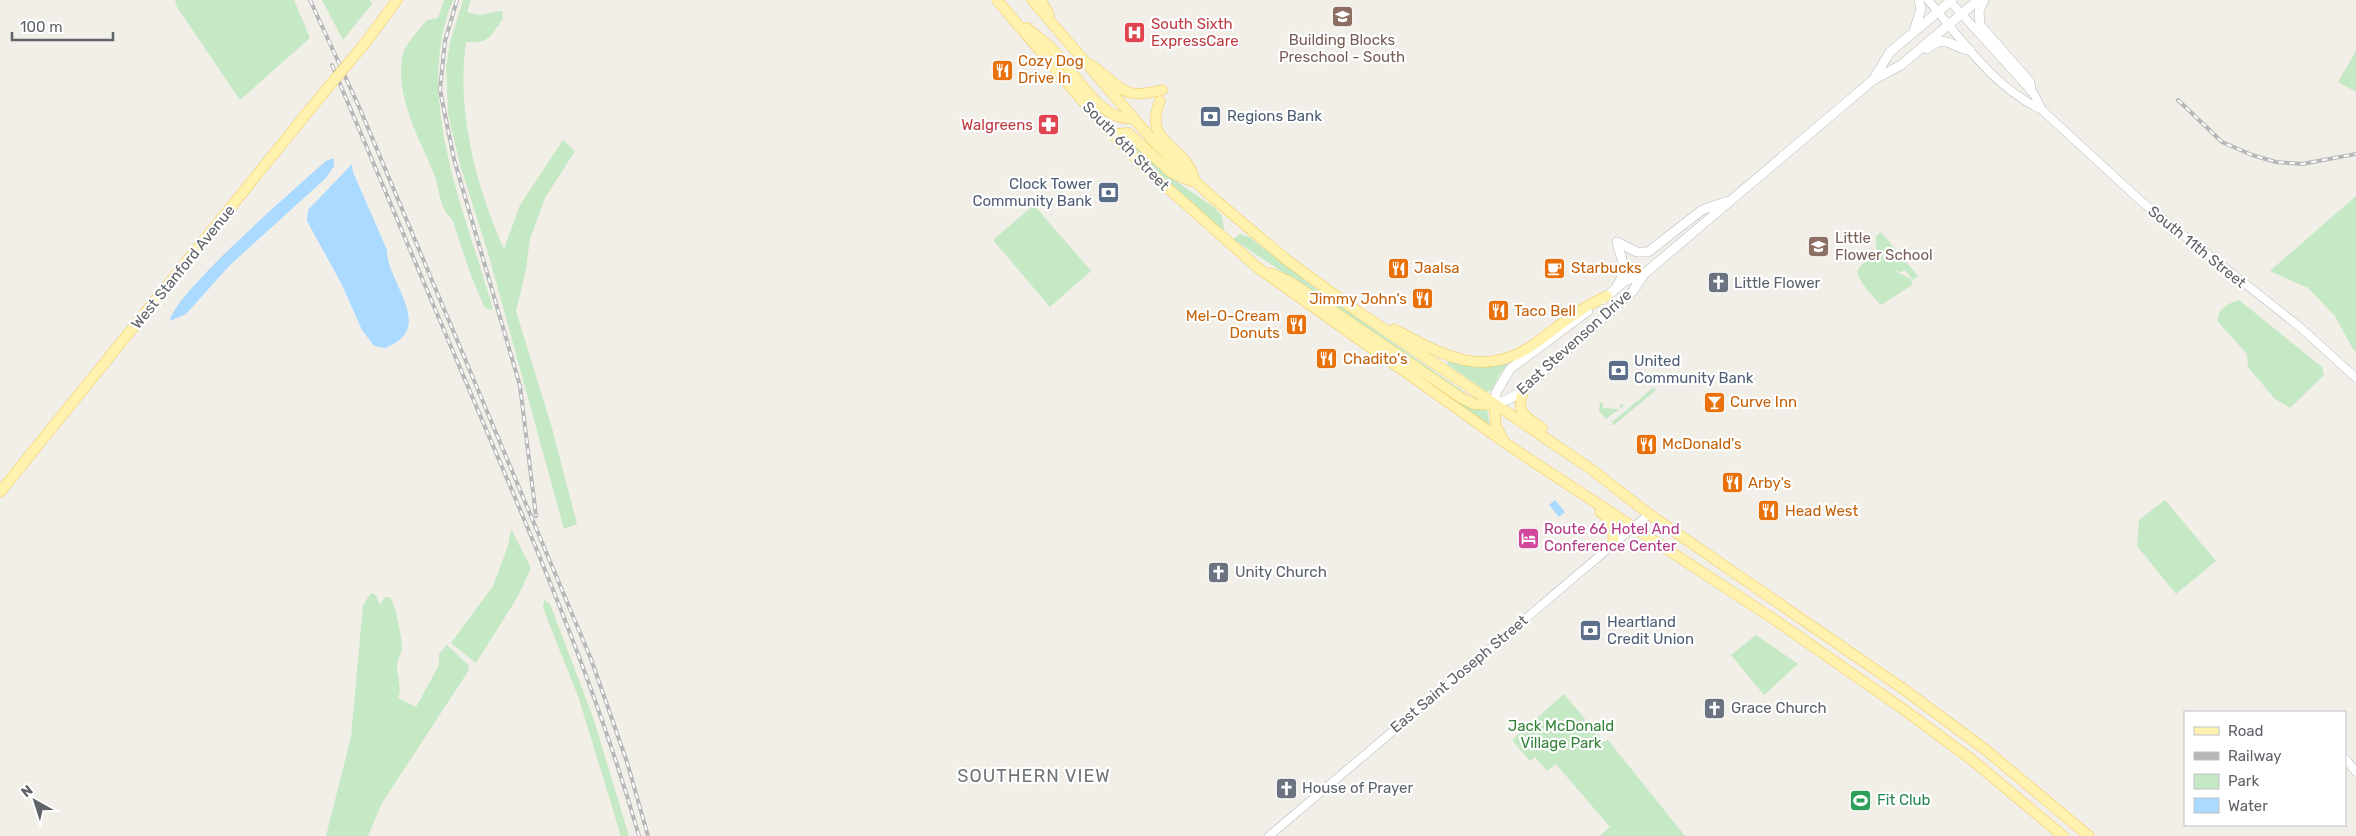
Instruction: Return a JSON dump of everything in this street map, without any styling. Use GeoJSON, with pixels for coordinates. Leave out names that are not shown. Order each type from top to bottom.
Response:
{"type":"FeatureCollection","features":[{"type":"Feature","properties":{"kind":"main road","name":"South 6th Street"},"geometry":{"type":"LineString","coordinates":[[997,0],[1112,134],[1171,193],[1258,268]]}},
{"type":"Feature","properties":{"kind":"main road","name":"South 6th Street"},"geometry":{"type":"LineString","coordinates":[[1032,0],[1133,118],[1197,183],[1240,222],[1288,261],[1357,311]]}},
{"type":"Feature","properties":{"kind":"main road"},"geometry":{"type":"LineString","coordinates":[[1041,0],[1053,25]]}},
{"type":"Feature","properties":{"kind":"main road"},"geometry":{"type":"LineString","coordinates":[[1914,31],[1921,9],[1919,0]]}},
{"type":"Feature","properties":{"kind":"main road","name":"East Stevenson Drive"},"geometry":{"type":"LineString","coordinates":[[1873,80],[1890,52],[1951,0]]}},
{"type":"Feature","properties":{"kind":"main road","name":"East Stevenson Drive"},"geometry":{"type":"LineString","coordinates":[[1494,405],[1511,398],[1525,388],[1633,291],[1644,274],[1730,200],[1873,80],[1901,65],[1978,0]]}},
{"type":"Feature","properties":{"kind":"main road"},"geometry":{"type":"LineString","coordinates":[[1984,0],[1979,10],[1980,25],[2030,82],[2031,91]]}},
{"type":"Feature","properties":{"kind":"main road","name":"West Stanford Avenue"},"geometry":{"type":"LineString","coordinates":[[0,492],[399,2]]}},
{"type":"Feature","properties":{"kind":"main road"},"geometry":{"type":"LineString","coordinates":[[1008,13],[1052,48],[1104,110],[1120,119],[1133,118]]}},
{"type":"Feature","properties":{"kind":"main road"},"geometry":{"type":"LineString","coordinates":[[1883,74],[1899,74],[1938,42],[1951,43],[1970,50]]}},
{"type":"Feature","properties":{"kind":"main road"},"geometry":{"type":"LineString","coordinates":[[1078,56],[1105,74],[1123,91],[1131,94],[1161,95],[1155,120],[1156,130],[1192,168],[1197,183]]}},
{"type":"Feature","properties":{"kind":"main road"},"geometry":{"type":"LineString","coordinates":[[1112,134],[1128,132],[1172,173],[1197,183]]}},
{"type":"Feature","properties":{"kind":"main road"},"geometry":{"type":"LineString","coordinates":[[1357,311],[1381,321],[1447,357],[1468,361],[1488,361],[1506,358],[1524,351],[1587,305],[1610,294],[1622,276],[1625,265],[1617,242],[1637,252],[1648,252],[1702,210],[1730,200]]}},
{"type":"Feature","properties":{"kind":"main road"},"geometry":{"type":"LineString","coordinates":[[1258,268],[1290,281],[1460,398],[1474,404],[1494,405]]}},
{"type":"Feature","properties":{"kind":"main road"},"geometry":{"type":"LineString","coordinates":[[1258,268],[1504,442],[1775,620],[1903,709],[1972,760],[2062,835]]}},
{"type":"Feature","properties":{"kind":"main road","name":"East Stevenson Drive"},"geometry":{"type":"LineString","coordinates":[[1494,405],[1496,392],[1510,369],[1625,282],[1644,274]]}},
{"type":"Feature","properties":{"kind":"main road"},"geometry":{"type":"LineString","coordinates":[[1357,311],[1612,485],[1649,514],[1949,722],[2048,800],[2089,836]]}},
{"type":"Feature","properties":{"kind":"main road"},"geometry":{"type":"LineString","coordinates":[[1525,388],[1519,402],[1522,413],[1590,462],[1612,485]]}},
{"type":"Feature","properties":{"kind":"main road"},"geometry":{"type":"LineString","coordinates":[[1494,405],[1496,426],[1504,442]]}},
{"type":"Feature","properties":{"kind":"main road"},"geometry":{"type":"LineString","coordinates":[[1539,464],[1548,478],[1607,517],[1612,525],[1613,544]]}},
{"type":"Feature","properties":{"kind":"street","name":"South 11th Street"},"geometry":{"type":"LineString","coordinates":[[1928,0],[1970,50],[2010,91],[2042,110],[2142,202],[2300,328],[2356,378]]}},
{"type":"Feature","properties":{"kind":"street","name":"South 11th Street"},"geometry":{"type":"LineString","coordinates":[[1951,0],[1961,14],[2031,91],[2042,110]]}},
{"type":"Feature","properties":{"kind":"street","name":"East Saint Joseph Street"},"geometry":{"type":"LineString","coordinates":[[1269,836],[1649,514]]}},
{"type":"Feature","properties":{"kind":"street"},"geometry":{"type":"LineString","coordinates":[[2346,759],[2356,772]]}},
{"type":"Feature","properties":{"kind":"green space"},"geometry":{"type":"Polygon","coordinates":[[[175,0],[294,0],[310,38],[240,100],[177,7],[175,0]]]}},
{"type":"Feature","properties":{"kind":"green space"},"geometry":{"type":"Polygon","coordinates":[[[322,0],[370,0],[372,4],[343,40],[322,0]]]}},
{"type":"Feature","properties":{"kind":"green space"},"geometry":{"type":"Polygon","coordinates":[[[444,0],[453,0],[442,38],[438,77],[441,116],[458,196],[493,310],[485,308],[472,278],[452,219],[442,204],[434,174],[409,116],[402,85],[403,54],[410,41],[427,20],[438,18],[444,0]]]}},
{"type":"Feature","properties":{"kind":"green space"},"geometry":{"type":"Polygon","coordinates":[[[463,0],[471,0],[467,12],[473,14],[482,15],[502,11],[503,19],[489,38],[480,42],[466,42],[464,95],[466,121],[477,174],[504,249],[520,205],[563,140],[575,151],[545,198],[530,239],[526,270],[516,311],[552,428],[577,524],[564,529],[489,256],[461,168],[448,114],[446,67],[450,43],[463,0]]]}},
{"type":"Feature","properties":{"kind":"green space"},"geometry":{"type":"Polygon","coordinates":[[[2356,51],[2356,92],[2338,82],[2356,51]]]}},
{"type":"Feature","properties":{"kind":"green space"},"geometry":{"type":"Polygon","coordinates":[[[1129,137],[1180,184],[1215,208],[1222,216],[1224,229],[1222,230],[1185,199],[1156,172],[1134,147],[1129,137]]]}},
{"type":"Feature","properties":{"kind":"green space"},"geometry":{"type":"Polygon","coordinates":[[[2356,196],[2356,351],[2354,351],[2335,316],[2308,288],[2270,271],[2356,196]]]}},
{"type":"Feature","properties":{"kind":"green space"},"geometry":{"type":"Polygon","coordinates":[[[1034,205],[1091,271],[1050,307],[993,240],[1034,205]]]}},
{"type":"Feature","properties":{"kind":"green space"},"geometry":{"type":"Polygon","coordinates":[[[1881,232],[1918,276],[1913,280],[1905,270],[1901,272],[1895,271],[1911,279],[1912,285],[1881,305],[1870,293],[1857,273],[1860,267],[1877,253],[1887,261],[1876,251],[1876,236],[1881,232]]]}},
{"type":"Feature","properties":{"kind":"green space"},"geometry":{"type":"Polygon","coordinates":[[[1240,234],[1249,237],[1320,292],[1471,397],[1233,239],[1240,234]]]}},
{"type":"Feature","properties":{"kind":"green space"},"geometry":{"type":"Polygon","coordinates":[[[2239,300],[2322,367],[2324,375],[2290,408],[2275,399],[2248,367],[2247,354],[2218,322],[2221,310],[2239,300]]]}},
{"type":"Feature","properties":{"kind":"green space"},"geometry":{"type":"Polygon","coordinates":[[[1449,360],[1506,361],[1508,365],[1499,375],[1492,390],[1487,392],[1447,364],[1449,360]]]}},
{"type":"Feature","properties":{"kind":"green space"},"geometry":{"type":"Polygon","coordinates":[[[1435,386],[1470,408],[1487,410],[1490,427],[1435,386]]]}},
{"type":"Feature","properties":{"kind":"green space"},"geometry":{"type":"Polygon","coordinates":[[[1654,387],[1656,390],[1612,425],[1612,422],[1654,387]]]}},
{"type":"Feature","properties":{"kind":"green space"},"geometry":{"type":"Polygon","coordinates":[[[1600,402],[1603,403],[1603,408],[1620,409],[1606,419],[1599,411],[1600,402]]]}},
{"type":"Feature","properties":{"kind":"green space"},"geometry":{"type":"Polygon","coordinates":[[[2165,500],[2216,561],[2176,594],[2137,546],[2139,520],[2165,500]]]}},
{"type":"Feature","properties":{"kind":"green space"},"geometry":{"type":"Polygon","coordinates":[[[511,529],[531,568],[517,598],[476,663],[451,643],[493,586],[508,546],[511,529]]]}},
{"type":"Feature","properties":{"kind":"green space"},"geometry":{"type":"Polygon","coordinates":[[[371,593],[376,595],[380,605],[385,597],[390,597],[396,614],[402,649],[397,664],[400,690],[398,698],[416,707],[439,665],[439,654],[447,645],[468,665],[469,670],[382,803],[368,836],[326,836],[351,737],[363,605],[371,593]]]}},
{"type":"Feature","properties":{"kind":"green space"},"geometry":{"type":"Polygon","coordinates":[[[544,600],[550,604],[593,717],[629,836],[621,836],[579,699],[543,608],[544,600]]]}},
{"type":"Feature","properties":{"kind":"green space"},"geometry":{"type":"Polygon","coordinates":[[[1756,635],[1798,664],[1764,695],[1731,655],[1756,635]]]}},
{"type":"Feature","properties":{"kind":"green space","name":"Jack McDonald Village Park"},"geometry":{"type":"Polygon","coordinates":[[[1564,694],[1604,742],[1608,740],[1685,836],[1600,836],[1610,827],[1556,764],[1547,771],[1535,757],[1530,761],[1512,740],[1564,694]]]}},
{"type":"Feature","properties":{"kind":"water"},"geometry":{"type":"Polygon","coordinates":[[[334,158],[334,166],[326,178],[230,265],[186,314],[170,321],[176,307],[192,288],[239,240],[326,161],[334,158]]]}},
{"type":"Feature","properties":{"kind":"water"},"geometry":{"type":"Polygon","coordinates":[[[352,164],[353,172],[387,250],[389,263],[406,304],[409,317],[408,329],[400,339],[385,348],[374,346],[362,330],[341,283],[307,221],[308,210],[352,164]]]}},
{"type":"Feature","properties":{"kind":"water"},"geometry":{"type":"Polygon","coordinates":[[[1555,500],[1565,512],[1559,517],[1549,505],[1555,500]]]}},
{"type":"Feature","properties":{"kind":"railway"},"geometry":{"type":"LineString","coordinates":[[310,0],[360,109],[591,659],[627,762],[648,836]]}},
{"type":"Feature","properties":{"kind":"railway"},"geometry":{"type":"LineString","coordinates":[[457,0],[445,41],[440,90],[454,159],[520,386],[536,516]]}},
{"type":"Feature","properties":{"kind":"railway"},"geometry":{"type":"LineString","coordinates":[[332,65],[570,633],[607,733],[639,836]]}},
{"type":"Feature","properties":{"kind":"railway"},"geometry":{"type":"LineString","coordinates":[[2178,100],[2222,142],[2252,155],[2276,162],[2302,164],[2356,154]]}},
{"type":"Feature","properties":{"kind":"place","name":"Building Blocks Preschool - South"},"geometry":{"type":"Point","coordinates":[1342,17]}},
{"type":"Feature","properties":{"kind":"place","name":"South Sixth ExpressCare"},"geometry":{"type":"Point","coordinates":[1135,33]}},
{"type":"Feature","properties":{"kind":"place","name":"Cozy Dog Drive In"},"geometry":{"type":"Point","coordinates":[1002,70]}},
{"type":"Feature","properties":{"kind":"place","name":"Regions Bank"},"geometry":{"type":"Point","coordinates":[1211,116]}},
{"type":"Feature","properties":{"kind":"place","name":"Walgreens"},"geometry":{"type":"Point","coordinates":[1049,125]}},
{"type":"Feature","properties":{"kind":"place","name":"Clock Tower Community Bank"},"geometry":{"type":"Point","coordinates":[1108,193]}},
{"type":"Feature","properties":{"kind":"place","name":"Little Flower School"},"geometry":{"type":"Point","coordinates":[1819,247]}},
{"type":"Feature","properties":{"kind":"place","name":"Jaalsa"},"geometry":{"type":"Point","coordinates":[1398,268]}},
{"type":"Feature","properties":{"kind":"place","name":"Starbucks"},"geometry":{"type":"Point","coordinates":[1555,268]}},
{"type":"Feature","properties":{"kind":"place","name":"Little Flower"},"geometry":{"type":"Point","coordinates":[1718,283]}},
{"type":"Feature","properties":{"kind":"place","name":"Jimmy John's"},"geometry":{"type":"Point","coordinates":[1423,299]}},
{"type":"Feature","properties":{"kind":"place","name":"Taco Bell"},"geometry":{"type":"Point","coordinates":[1498,311]}},
{"type":"Feature","properties":{"kind":"place","name":"Mel-O-Cream Donuts"},"geometry":{"type":"Point","coordinates":[1296,325]}},
{"type":"Feature","properties":{"kind":"place","name":"Chadito's"},"geometry":{"type":"Point","coordinates":[1327,359]}},
{"type":"Feature","properties":{"kind":"place","name":"United Community Bank"},"geometry":{"type":"Point","coordinates":[1618,370]}},
{"type":"Feature","properties":{"kind":"place","name":"Curve Inn"},"geometry":{"type":"Point","coordinates":[1714,402]}},
{"type":"Feature","properties":{"kind":"place","name":"McDonald's"},"geometry":{"type":"Point","coordinates":[1646,444]}},
{"type":"Feature","properties":{"kind":"place","name":"Arby's"},"geometry":{"type":"Point","coordinates":[1732,483]}},
{"type":"Feature","properties":{"kind":"place","name":"Head West"},"geometry":{"type":"Point","coordinates":[1769,511]}},
{"type":"Feature","properties":{"kind":"place","name":"Route 66 Hotel And Conference Center"},"geometry":{"type":"Point","coordinates":[1528,538]}},
{"type":"Feature","properties":{"kind":"place","name":"Unity Church"},"geometry":{"type":"Point","coordinates":[1219,572]}},
{"type":"Feature","properties":{"kind":"place","name":"Heartland Credit Union"},"geometry":{"type":"Point","coordinates":[1591,631]}},
{"type":"Feature","properties":{"kind":"place","name":"Grace Church"},"geometry":{"type":"Point","coordinates":[1715,708]}},
{"type":"Feature","properties":{"kind":"place","name":"House of Prayer"},"geometry":{"type":"Point","coordinates":[1286,788]}},
{"type":"Feature","properties":{"kind":"place","name":"Fit Club"},"geometry":{"type":"Point","coordinates":[1861,800]}},
{"type":"Feature","properties":{"kind":"district","name":"SOUTHERN VIEW"},"geometry":{"type":"Point","coordinates":[1034,776]}}]}
